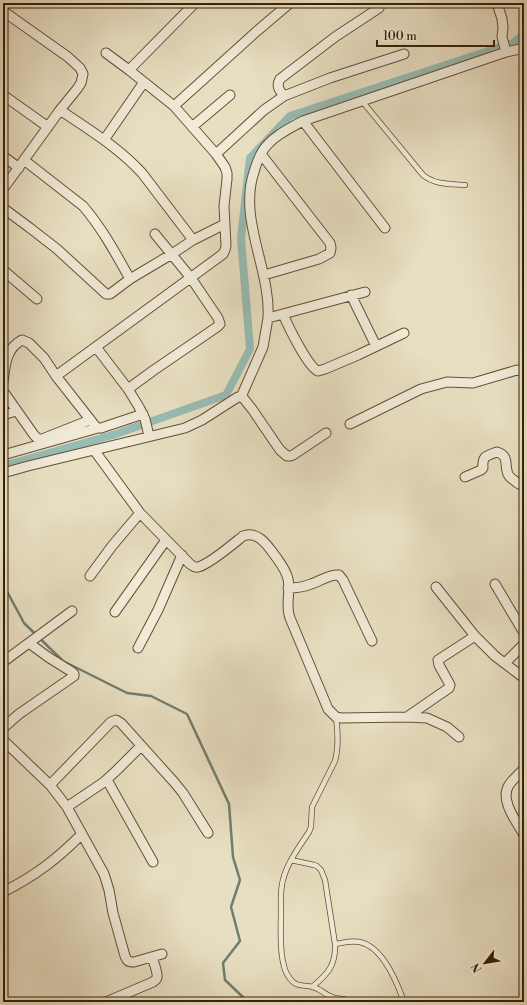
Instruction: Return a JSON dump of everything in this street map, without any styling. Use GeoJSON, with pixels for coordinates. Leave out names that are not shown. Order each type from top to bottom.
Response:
{"type":"FeatureCollection","features":[{"type":"Feature","properties":{"kind":"street"},"geometry":{"type":"LineString","coordinates":[[129,70],[195,3]]}},
{"type":"Feature","properties":{"kind":"street"},"geometry":{"type":"LineString","coordinates":[[174,106],[257,30],[290,3]]}},
{"type":"Feature","properties":{"kind":"street"},"geometry":{"type":"LineString","coordinates":[[497,3],[502,19],[502,37],[505,51]]}},
{"type":"Feature","properties":{"kind":"street"},"geometry":{"type":"LineString","coordinates":[[284,96],[278,86],[280,79],[335,37],[378,8]]}},
{"type":"Feature","properties":{"kind":"street"},"geometry":{"type":"LineString","coordinates":[[3,11],[68,57],[80,68],[83,74],[81,83],[77,89],[3,189]]}},
{"type":"Feature","properties":{"kind":"street"},"geometry":{"type":"LineString","coordinates":[[241,397],[263,347],[268,318],[264,275],[254,234],[249,190],[251,180],[261,154],[268,144],[285,131],[303,121],[505,51],[524,48]]}},
{"type":"Feature","properties":{"kind":"street"},"geometry":{"type":"LineString","coordinates":[[56,376],[223,254],[226,246],[224,206],[227,172],[225,167],[216,154],[174,106],[106,53]]}},
{"type":"Feature","properties":{"kind":"street"},"geometry":{"type":"LineString","coordinates":[[216,154],[264,110],[284,96],[330,78],[404,54]]}},
{"type":"Feature","properties":{"kind":"street"},"geometry":{"type":"LineString","coordinates":[[104,140],[144,82]]}},
{"type":"Feature","properties":{"kind":"street"},"geometry":{"type":"LineString","coordinates":[[3,95],[48,127]]}},
{"type":"Feature","properties":{"kind":"street"},"geometry":{"type":"LineString","coordinates":[[192,127],[230,95]]}},
{"type":"Feature","properties":{"kind":"street"},"geometry":{"type":"LineString","coordinates":[[60,110],[126,157],[142,173],[193,240]]}},
{"type":"Feature","properties":{"kind":"street"},"geometry":{"type":"LineString","coordinates":[[303,121],[384,228]]}},
{"type":"Feature","properties":{"kind":"street"},"geometry":{"type":"LineString","coordinates":[[261,154],[330,243],[331,248],[330,253],[319,260],[264,275]]}},
{"type":"Feature","properties":{"kind":"street"},"geometry":{"type":"LineString","coordinates":[[3,156],[19,168]]}},
{"type":"Feature","properties":{"kind":"street"},"geometry":{"type":"LineString","coordinates":[[24,160],[83,206],[104,234],[130,278]]}},
{"type":"Feature","properties":{"kind":"street"},"geometry":{"type":"LineString","coordinates":[[3,208],[57,249],[106,294],[110,294],[130,278],[193,240],[225,224]]}},
{"type":"Feature","properties":{"kind":"street"},"geometry":{"type":"LineString","coordinates":[[128,389],[220,324],[218,318],[191,278],[155,234]]}},
{"type":"Feature","properties":{"kind":"street"},"geometry":{"type":"LineString","coordinates":[[3,270],[37,299]]}},
{"type":"Feature","properties":{"kind":"street"},"geometry":{"type":"LineString","coordinates":[[268,318],[365,292]]}},
{"type":"Feature","properties":{"kind":"street"},"geometry":{"type":"LineString","coordinates":[[351,295],[376,346]]}},
{"type":"Feature","properties":{"kind":"street"},"geometry":{"type":"LineString","coordinates":[[283,314],[293,335],[313,367],[318,371],[358,355],[404,333]]}},
{"type":"Feature","properties":{"kind":"street"},"geometry":{"type":"LineString","coordinates":[[3,382],[5,365],[9,352],[22,340],[29,342],[44,358],[56,376],[94,425],[98,428]]}},
{"type":"Feature","properties":{"kind":"street"},"geometry":{"type":"LineString","coordinates":[[96,347],[128,389],[144,416],[149,433]]}},
{"type":"Feature","properties":{"kind":"street"},"geometry":{"type":"LineString","coordinates":[[350,424],[421,389],[447,382],[473,383],[517,370],[524,372]]}},
{"type":"Feature","properties":{"kind":"street"},"geometry":{"type":"LineString","coordinates":[[3,391],[16,411],[38,439],[42,439],[90,420]]}},
{"type":"Feature","properties":{"kind":"street"},"geometry":{"type":"LineString","coordinates":[[241,397],[252,409],[280,450],[287,456],[294,454],[326,433]]}},
{"type":"Feature","properties":{"kind":"street"},"geometry":{"type":"LineString","coordinates":[[3,474],[28,466],[94,450],[149,433],[174,431],[185,428],[202,420],[236,398],[241,397]]}},
{"type":"Feature","properties":{"kind":"street"},"geometry":{"type":"LineString","coordinates":[[3,415],[16,411]]}},
{"type":"Feature","properties":{"kind":"street"},"geometry":{"type":"LineString","coordinates":[[3,455],[144,416]]}},
{"type":"Feature","properties":{"kind":"street"},"geometry":{"type":"LineString","coordinates":[[94,450],[140,513],[194,567],[198,567],[210,561],[243,536],[249,534],[258,537],[269,546],[285,570],[288,581],[287,605],[290,618],[328,709],[336,717],[426,718],[447,728],[459,737]]}},
{"type":"Feature","properties":{"kind":"street"},"geometry":{"type":"LineString","coordinates":[[465,477],[481,470],[483,468],[484,458],[497,452],[503,455],[507,463],[507,472],[509,476],[516,483],[524,485]]}},
{"type":"Feature","properties":{"kind":"street"},"geometry":{"type":"LineString","coordinates":[[90,576],[112,546],[140,513]]}},
{"type":"Feature","properties":{"kind":"street"},"geometry":{"type":"LineString","coordinates":[[115,612],[166,540]]}},
{"type":"Feature","properties":{"kind":"street"},"geometry":{"type":"LineString","coordinates":[[138,648],[182,555]]}},
{"type":"Feature","properties":{"kind":"street"},"geometry":{"type":"LineString","coordinates":[[288,588],[297,588],[309,585],[332,575],[339,575],[343,580],[372,641]]}},
{"type":"Feature","properties":{"kind":"street"},"geometry":{"type":"LineString","coordinates":[[496,584],[524,633]]}},
{"type":"Feature","properties":{"kind":"street"},"geometry":{"type":"LineString","coordinates":[[436,587],[475,636],[495,656],[524,678]]}},
{"type":"Feature","properties":{"kind":"street"},"geometry":{"type":"LineString","coordinates":[[3,662],[72,611]]}},
{"type":"Feature","properties":{"kind":"street"},"geometry":{"type":"LineString","coordinates":[[406,717],[449,688],[450,685],[439,665],[438,660],[475,636]]}},
{"type":"Feature","properties":{"kind":"street"},"geometry":{"type":"LineString","coordinates":[[3,728],[19,714],[74,676],[72,672],[48,657],[31,641]]}},
{"type":"Feature","properties":{"kind":"street"},"geometry":{"type":"LineString","coordinates":[[505,663],[524,644]]}},
{"type":"Feature","properties":{"kind":"street"},"geometry":{"type":"LineString","coordinates":[[50,785],[113,721],[116,720],[164,770],[182,793],[208,833]]}},
{"type":"Feature","properties":{"kind":"street"},"geometry":{"type":"LineString","coordinates":[[3,740],[50,785],[66,807],[100,865],[107,882],[115,921],[127,961],[134,962],[162,954]]}},
{"type":"Feature","properties":{"kind":"street"},"geometry":{"type":"LineString","coordinates":[[66,807],[107,780],[141,746]]}},
{"type":"Feature","properties":{"kind":"street"},"geometry":{"type":"LineString","coordinates":[[524,769],[508,786],[506,792],[508,806],[524,835]]}},
{"type":"Feature","properties":{"kind":"street"},"geometry":{"type":"LineString","coordinates":[[107,780],[153,862]]}},
{"type":"Feature","properties":{"kind":"street"},"geometry":{"type":"LineString","coordinates":[[3,892],[25,880],[57,858],[82,834]]}},
{"type":"Feature","properties":{"kind":"street"},"geometry":{"type":"LineString","coordinates":[[106,1002],[156,980],[157,977],[152,957]]}},
{"type":"Feature","properties":{"kind":"lane"},"geometry":{"type":"LineString","coordinates":[[362,101],[423,175],[428,179],[440,182],[465,185]]}},
{"type":"Feature","properties":{"kind":"lane"},"geometry":{"type":"LineString","coordinates":[[336,717],[338,732],[337,754],[335,761],[312,807],[311,827],[309,832],[291,860],[283,880],[281,934],[282,958],[284,967],[292,981],[298,985],[312,987],[323,991],[331,997],[350,1000],[352,1002]]}},
{"type":"Feature","properties":{"kind":"lane"},"geometry":{"type":"LineString","coordinates":[[291,860],[318,866],[325,880],[335,952],[334,959],[328,972],[312,987]]}},
{"type":"Feature","properties":{"kind":"lane"},"geometry":{"type":"LineString","coordinates":[[335,944],[357,941],[366,944],[374,950],[388,966],[399,987],[404,1002]]}},
{"type":"Feature","properties":{"kind":"waterway"},"geometry":{"type":"LineString","coordinates":[[3,466],[116,434],[226,395],[250,349],[241,238],[250,158],[290,116],[513,43],[524,34]]}},
{"type":"Feature","properties":{"kind":"waterway"},"geometry":{"type":"LineString","coordinates":[[3,584],[24,623],[63,661],[127,693],[151,696],[187,714],[229,804],[233,857],[240,880],[231,907],[240,941],[223,963],[225,980],[247,1002]]}}]}
